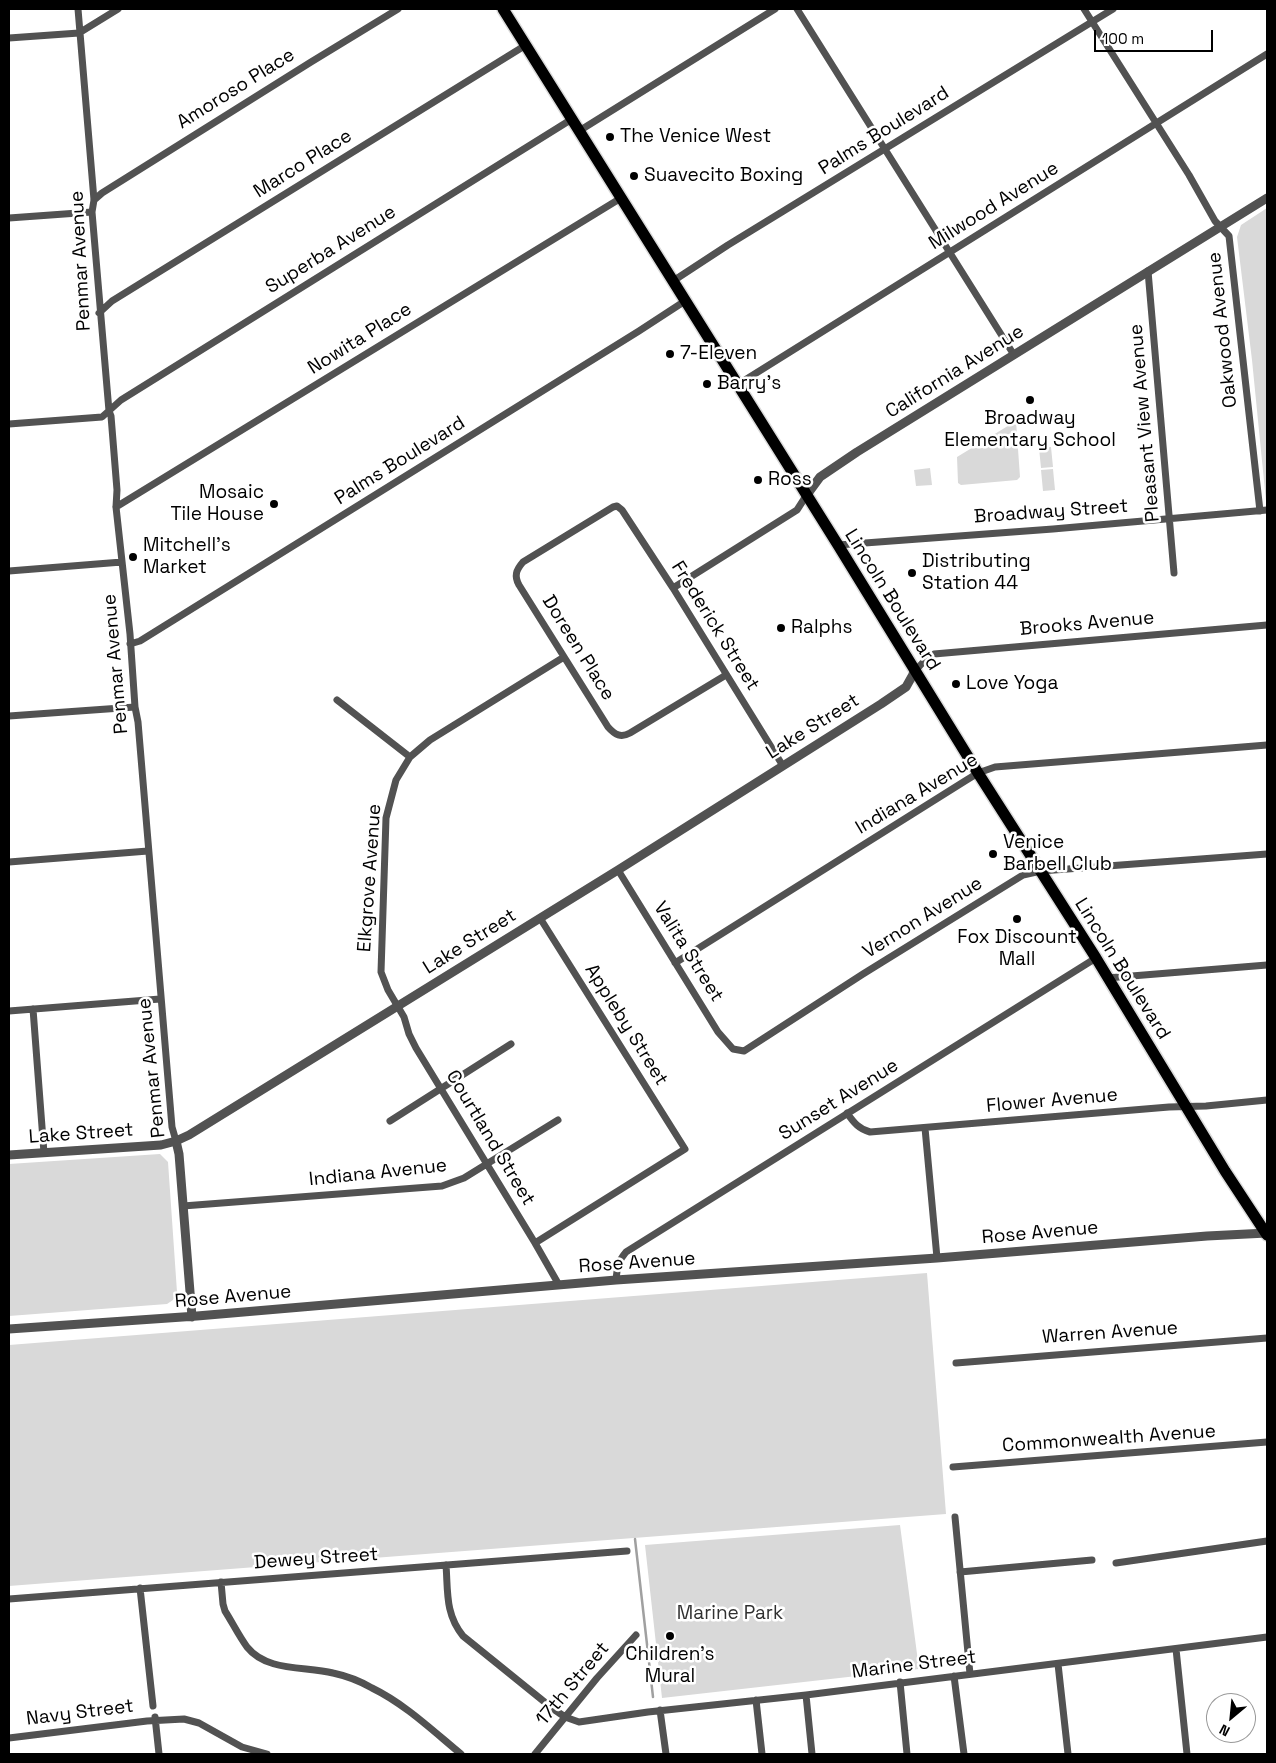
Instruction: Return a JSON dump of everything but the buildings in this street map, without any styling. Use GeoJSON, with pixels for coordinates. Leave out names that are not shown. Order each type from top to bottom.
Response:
{"type":"FeatureCollection","features":[{"type":"Feature","properties":{"kind":"highway","name":"Lincoln Boulevard"},"geometry":{"type":"LineString","coordinates":[[503,9],[978,773],[1096,958],[1228,1175],[1267,1234]]}},
{"type":"Feature","properties":{"kind":"street","name":"Penmar Avenue"},"geometry":{"type":"LineString","coordinates":[[78,9],[94,200],[92,212],[99,313],[112,425],[116,507],[130,644],[134,707],[138,722],[172,1128],[180,1154],[192,1317]]}},
{"type":"Feature","properties":{"kind":"street"},"geometry":{"type":"LineString","coordinates":[[9,38],[79,33],[118,9]]}},
{"type":"Feature","properties":{"kind":"street","name":"Amoroso Place"},"geometry":{"type":"LineString","coordinates":[[94,200],[102,193],[302,67],[398,9]]}},
{"type":"Feature","properties":{"kind":"street"},"geometry":{"type":"LineString","coordinates":[[579,131],[775,9]]}},
{"type":"Feature","properties":{"kind":"street"},"geometry":{"type":"LineString","coordinates":[[796,9],[1014,355]]}},
{"type":"Feature","properties":{"kind":"street","name":"Oakwood Avenue"},"geometry":{"type":"LineString","coordinates":[[1084,9],[1215,221],[1229,236],[1264,510]]}},
{"type":"Feature","properties":{"kind":"street","name":"Palms Boulevard"},"geometry":{"type":"LineString","coordinates":[[673,281],[728,245],[1113,9]]}},
{"type":"Feature","properties":{"kind":"street","name":"Marco Place"},"geometry":{"type":"LineString","coordinates":[[99,313],[112,301],[526,46]]}},
{"type":"Feature","properties":{"kind":"street","name":"Milwood Avenue"},"geometry":{"type":"LineString","coordinates":[[737,385],[1267,54]]}},
{"type":"Feature","properties":{"kind":"street","name":"Superba Avenue"},"geometry":{"type":"LineString","coordinates":[[109,411],[121,400],[572,119]]}},
{"type":"Feature","properties":{"kind":"street","name":"Nowita Place"},"geometry":{"type":"LineString","coordinates":[[116,507],[621,198]]}},
{"type":"Feature","properties":{"kind":"street","name":"California Avenue"},"geometry":{"type":"LineString","coordinates":[[673,588],[797,510],[820,477],[857,452],[1267,198]]}},
{"type":"Feature","properties":{"kind":"street"},"geometry":{"type":"LineString","coordinates":[[9,218],[92,212]]}},
{"type":"Feature","properties":{"kind":"street","name":"Pleasant View Avenue"},"geometry":{"type":"LineString","coordinates":[[1148,271],[1174,573]]}},
{"type":"Feature","properties":{"kind":"street","name":"Palms Boulevard"},"geometry":{"type":"LineString","coordinates":[[130,644],[149,636],[685,301]]}},
{"type":"Feature","properties":{"kind":"street"},"geometry":{"type":"LineString","coordinates":[[9,424],[102,417],[109,411]]}},
{"type":"Feature","properties":{"kind":"street","name":"Frederick Street"},"geometry":{"type":"LineString","coordinates":[[516,574],[523,562],[612,507],[617,506],[622,510],[673,588],[783,766]]}},
{"type":"Feature","properties":{"kind":"street","name":"Broadway Street"},"geometry":{"type":"LineString","coordinates":[[838,545],[1264,510]]}},
{"type":"Feature","properties":{"kind":"street"},"geometry":{"type":"LineString","coordinates":[[9,571],[122,562]]}},
{"type":"Feature","properties":{"kind":"street","name":"Doreen Place"},"geometry":{"type":"LineString","coordinates":[[516,574],[519,585],[608,728],[618,736],[630,733],[726,675]]}},
{"type":"Feature","properties":{"kind":"street","name":"Brooks Avenue"},"geometry":{"type":"LineString","coordinates":[[915,671],[927,658],[934,654],[1267,625]]}},
{"type":"Feature","properties":{"kind":"street","name":"Elkgrove Avenue"},"geometry":{"type":"LineString","coordinates":[[398,1006],[388,990],[381,972],[387,811],[396,780],[410,757],[430,740],[564,657]]}},
{"type":"Feature","properties":{"kind":"street","name":"Lake Street"},"geometry":{"type":"LineString","coordinates":[[9,1155],[161,1146],[176,1142],[618,870],[783,766],[906,686],[915,671]]}},
{"type":"Feature","properties":{"kind":"street"},"geometry":{"type":"LineString","coordinates":[[337,700],[410,757]]}},
{"type":"Feature","properties":{"kind":"street"},"geometry":{"type":"LineString","coordinates":[[9,716],[134,707]]}},
{"type":"Feature","properties":{"kind":"street","name":"Indiana Avenue"},"geometry":{"type":"LineString","coordinates":[[675,963],[978,773],[995,766],[1267,745]]}},
{"type":"Feature","properties":{"kind":"street"},"geometry":{"type":"LineString","coordinates":[[9,862],[148,851]]}},
{"type":"Feature","properties":{"kind":"street","name":"Vernon Avenue"},"geometry":{"type":"LineString","coordinates":[[733,1049],[744,1051],[1024,875],[1040,871],[1267,854]]}},
{"type":"Feature","properties":{"kind":"street","name":"Valita Street"},"geometry":{"type":"LineString","coordinates":[[618,870],[718,1032],[733,1049]]}},
{"type":"Feature","properties":{"kind":"street","name":"Appleby Street"},"geometry":{"type":"LineString","coordinates":[[535,1243],[685,1149],[540,918]]}},
{"type":"Feature","properties":{"kind":"street","name":"Sunset Avenue"},"geometry":{"type":"LineString","coordinates":[[616,1280],[620,1259],[626,1252],[1096,958]]}},
{"type":"Feature","properties":{"kind":"street"},"geometry":{"type":"LineString","coordinates":[[1107,978],[1267,965]]}},
{"type":"Feature","properties":{"kind":"street"},"geometry":{"type":"LineString","coordinates":[[9,1011],[160,999]]}},
{"type":"Feature","properties":{"kind":"street","name":"Courtland Street"},"geometry":{"type":"LineString","coordinates":[[398,1006],[416,1048],[559,1285]]}},
{"type":"Feature","properties":{"kind":"street"},"geometry":{"type":"LineString","coordinates":[[33,1009],[44,1153]]}},
{"type":"Feature","properties":{"kind":"street"},"geometry":{"type":"LineString","coordinates":[[390,1121],[511,1044]]}},
{"type":"Feature","properties":{"kind":"street","name":"Flower Avenue"},"geometry":{"type":"LineString","coordinates":[[847,1113],[862,1130],[870,1132],[1267,1100]]}},
{"type":"Feature","properties":{"kind":"street","name":"Indiana Avenue"},"geometry":{"type":"LineString","coordinates":[[183,1206],[442,1186],[464,1178],[487,1165],[558,1120]]}},
{"type":"Feature","properties":{"kind":"street"},"geometry":{"type":"LineString","coordinates":[[925,1128],[937,1258]]}},
{"type":"Feature","properties":{"kind":"street","name":"Rose Avenue"},"geometry":{"type":"LineString","coordinates":[[9,1329],[192,1317],[616,1280],[937,1258],[1207,1236],[1267,1234]]}},
{"type":"Feature","properties":{"kind":"street","name":"Warren Avenue"},"geometry":{"type":"LineString","coordinates":[[956,1363],[1267,1338]]}},
{"type":"Feature","properties":{"kind":"street","name":"Commonwealth Avenue"},"geometry":{"type":"LineString","coordinates":[[954,1467],[1267,1442]]}},
{"type":"Feature","properties":{"kind":"street"},"geometry":{"type":"LineString","coordinates":[[955,1517],[970,1674]]}},
{"type":"Feature","properties":{"kind":"street"},"geometry":{"type":"LineString","coordinates":[[1116,1562],[1267,1541]]}},
{"type":"Feature","properties":{"kind":"street","name":"Dewey Street"},"geometry":{"type":"LineString","coordinates":[[9,1598],[627,1551]]}},
{"type":"Feature","properties":{"kind":"street"},"geometry":{"type":"LineString","coordinates":[[960,1572],[1092,1560]]}},
{"type":"Feature","properties":{"kind":"street"},"geometry":{"type":"LineString","coordinates":[[446,1565],[449,1613],[454,1626],[470,1642],[565,1717]]}},
{"type":"Feature","properties":{"kind":"street"},"geometry":{"type":"LineString","coordinates":[[221,1582],[225,1610],[248,1647],[258,1656],[279,1665],[334,1673],[372,1688],[397,1702],[461,1754]]}},
{"type":"Feature","properties":{"kind":"street"},"geometry":{"type":"LineString","coordinates":[[140,1588],[153,1706]]}},
{"type":"Feature","properties":{"kind":"street","name":"17th Street"},"geometry":{"type":"LineString","coordinates":[[535,1754],[597,1678],[636,1635]]}},
{"type":"Feature","properties":{"kind":"street","name":"Marine Street"},"geometry":{"type":"LineString","coordinates":[[565,1717],[579,1722],[660,1710],[806,1695],[1267,1637]]}},
{"type":"Feature","properties":{"kind":"street"},"geometry":{"type":"LineString","coordinates":[[1176,1649],[1187,1754]]}},
{"type":"Feature","properties":{"kind":"street"},"geometry":{"type":"LineString","coordinates":[[1058,1664],[1068,1754]]}},
{"type":"Feature","properties":{"kind":"street"},"geometry":{"type":"LineString","coordinates":[[954,1676],[964,1754]]}},
{"type":"Feature","properties":{"kind":"street"},"geometry":{"type":"LineString","coordinates":[[900,1682],[907,1754]]}},
{"type":"Feature","properties":{"kind":"street"},"geometry":{"type":"LineString","coordinates":[[806,1695],[812,1754]]}},
{"type":"Feature","properties":{"kind":"street"},"geometry":{"type":"LineString","coordinates":[[756,1700],[762,1754]]}},
{"type":"Feature","properties":{"kind":"street"},"geometry":{"type":"LineString","coordinates":[[660,1710],[666,1754]]}},
{"type":"Feature","properties":{"kind":"street"},"geometry":{"type":"LineString","coordinates":[[155,1718],[159,1754]]}},
{"type":"Feature","properties":{"kind":"street","name":"Navy Street"},"geometry":{"type":"LineString","coordinates":[[9,1738],[155,1718],[184,1719],[192,1721],[242,1747],[267,1754]]}},
{"type":"Feature","properties":{"kind":"green space"},"geometry":{"type":"Polygon","coordinates":[[[1267,208],[1266,501],[1237,237],[1241,225],[1267,208]]]}},
{"type":"Feature","properties":{"kind":"green space"},"geometry":{"type":"Polygon","coordinates":[[[1016,421],[1020,477],[1017,480],[961,485],[958,483],[957,457],[1016,421]]]}},
{"type":"Feature","properties":{"kind":"green space"},"geometry":{"type":"Polygon","coordinates":[[[1051,447],[1053,467],[1041,468],[1039,448],[1051,447]]]}},
{"type":"Feature","properties":{"kind":"green space"},"geometry":{"type":"Polygon","coordinates":[[[930,468],[932,485],[916,486],[914,470],[930,468]]]}},
{"type":"Feature","properties":{"kind":"green space"},"geometry":{"type":"Polygon","coordinates":[[[1053,469],[1055,490],[1043,491],[1041,470],[1053,469]]]}},
{"type":"Feature","properties":{"kind":"green space"},"geometry":{"type":"Polygon","coordinates":[[[160,1154],[168,1162],[177,1292],[173,1300],[167,1304],[9,1316],[9,1164],[160,1154]]]}},
{"type":"Feature","properties":{"kind":"green space"},"geometry":{"type":"Polygon","coordinates":[[[927,1273],[946,1514],[9,1586],[9,1345],[927,1273]]]}},
{"type":"Feature","properties":{"kind":"green space","name":"Marine Park"},"geometry":{"type":"Polygon","coordinates":[[[900,1525],[919,1669],[662,1698],[645,1545],[900,1525]]]}},
{"type":"Feature","properties":{"kind":"waterway"},"geometry":{"type":"LineString","coordinates":[[635,1539],[653,1697]]}},
{"type":"Feature","properties":{"kind":"place","name":"The Venice West"},"geometry":{"type":"Point","coordinates":[610,137]}},
{"type":"Feature","properties":{"kind":"place","name":"Suavecito Boxing"},"geometry":{"type":"Point","coordinates":[634,176]}},
{"type":"Feature","properties":{"kind":"place","name":"7-Eleven"},"geometry":{"type":"Point","coordinates":[670,354]}},
{"type":"Feature","properties":{"kind":"place","name":"Barry's"},"geometry":{"type":"Point","coordinates":[707,384]}},
{"type":"Feature","properties":{"kind":"place","name":"Broadway Elementary School"},"geometry":{"type":"Point","coordinates":[1030,400]}},
{"type":"Feature","properties":{"kind":"place","name":"Ross"},"geometry":{"type":"Point","coordinates":[758,480]}},
{"type":"Feature","properties":{"kind":"place","name":"Mosaic Tile House"},"geometry":{"type":"Point","coordinates":[274,504]}},
{"type":"Feature","properties":{"kind":"place","name":"Mitchell's Market"},"geometry":{"type":"Point","coordinates":[133,557]}},
{"type":"Feature","properties":{"kind":"place","name":"Distributing Station 44"},"geometry":{"type":"Point","coordinates":[912,573]}},
{"type":"Feature","properties":{"kind":"place","name":"Ralphs"},"geometry":{"type":"Point","coordinates":[781,628]}},
{"type":"Feature","properties":{"kind":"place","name":"Love Yoga"},"geometry":{"type":"Point","coordinates":[956,684]}},
{"type":"Feature","properties":{"kind":"place","name":"Venice Barbell Club"},"geometry":{"type":"Point","coordinates":[993,854]}},
{"type":"Feature","properties":{"kind":"place","name":"Fox Discount Mall"},"geometry":{"type":"Point","coordinates":[1017,919]}},
{"type":"Feature","properties":{"kind":"place","name":"Children's Mural"},"geometry":{"type":"Point","coordinates":[670,1636]}}]}
